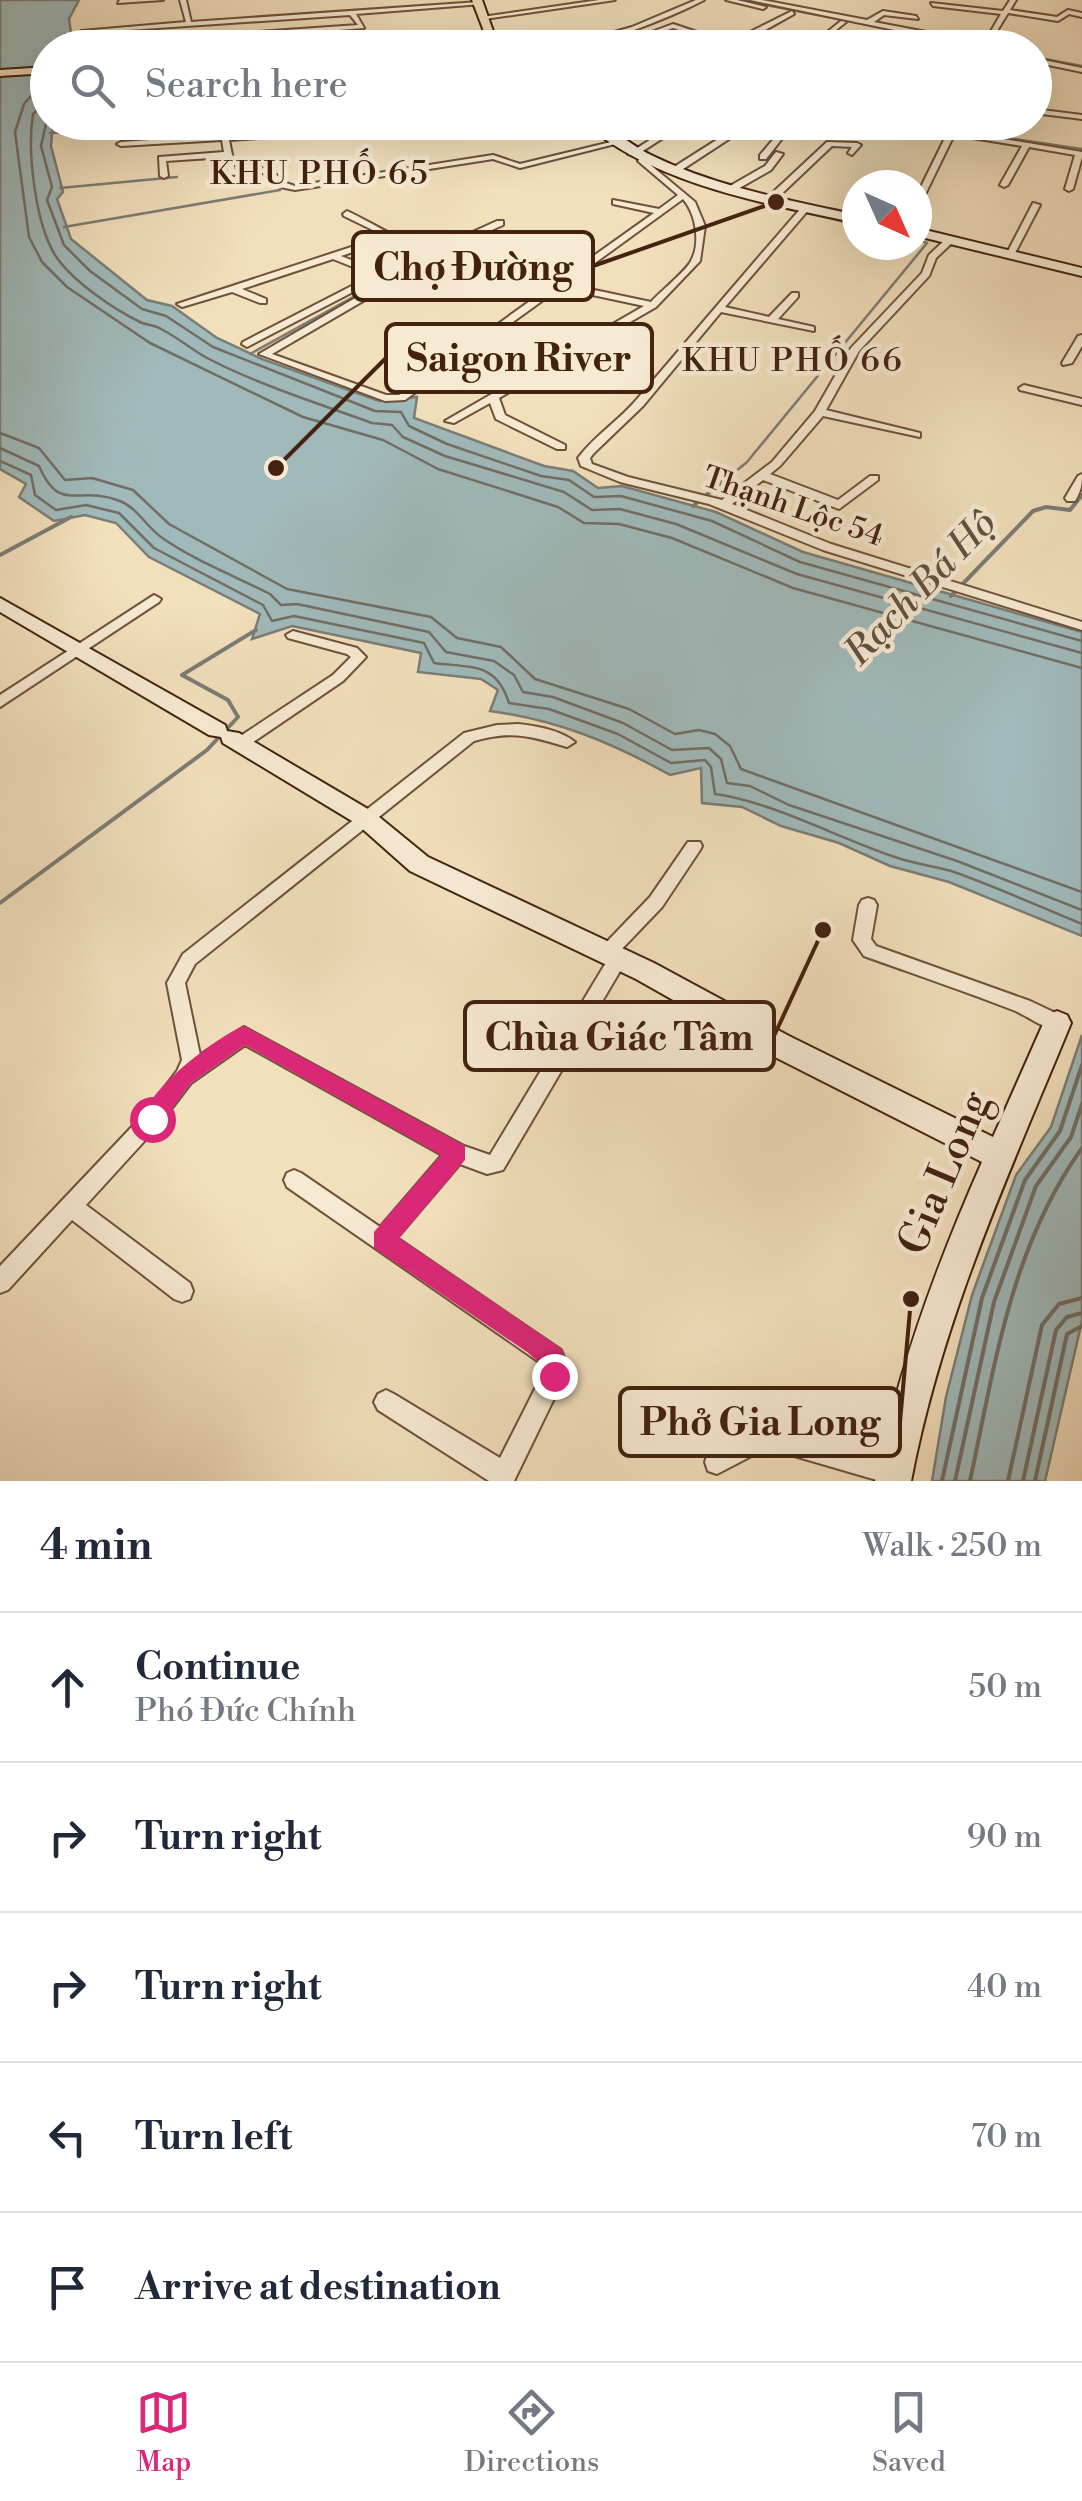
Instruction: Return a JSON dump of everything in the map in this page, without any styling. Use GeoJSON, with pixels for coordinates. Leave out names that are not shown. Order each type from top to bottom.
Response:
{"type":"FeatureCollection","features":[{"type":"Feature","properties":{"kind":"main road"},"geometry":{"type":"LineString","coordinates":[[478,2],[490,30]]}},
{"type":"Feature","properties":{"kind":"main road"},"geometry":{"type":"LineString","coordinates":[[0,75],[30,73]]}},
{"type":"Feature","properties":{"kind":"street"},"geometry":{"type":"LineString","coordinates":[[120,2],[160,0]]}},
{"type":"Feature","properties":{"kind":"street"},"geometry":{"type":"LineString","coordinates":[[182,0],[189,24]]}},
{"type":"Feature","properties":{"kind":"street"},"geometry":{"type":"LineString","coordinates":[[485,17],[612,0]]}},
{"type":"Feature","properties":{"kind":"street"},"geometry":{"type":"LineString","coordinates":[[623,30],[701,0]]}},
{"type":"Feature","properties":{"kind":"street"},"geometry":{"type":"LineString","coordinates":[[729,0],[884,30]]}},
{"type":"Feature","properties":{"kind":"street"},"geometry":{"type":"LineString","coordinates":[[753,0],[907,30]]}},
{"type":"Feature","properties":{"kind":"street"},"geometry":{"type":"LineString","coordinates":[[994,30],[1013,0]]}},
{"type":"Feature","properties":{"kind":"street"},"geometry":{"type":"LineString","coordinates":[[99,30],[478,2]]}},
{"type":"Feature","properties":{"kind":"street"},"geometry":{"type":"LineString","coordinates":[[934,4],[1058,19],[1068,12],[1082,14]]}},
{"type":"Feature","properties":{"kind":"street"},"geometry":{"type":"LineString","coordinates":[[426,8],[437,19]]}},
{"type":"Feature","properties":{"kind":"street"},"geometry":{"type":"LineString","coordinates":[[221,10],[230,21]]}},
{"type":"Feature","properties":{"kind":"street"},"geometry":{"type":"LineString","coordinates":[[869,22],[883,12],[916,18]]}},
{"type":"Feature","properties":{"kind":"street"},"geometry":{"type":"LineString","coordinates":[[758,30],[792,13]]}},
{"type":"Feature","properties":{"kind":"street"},"geometry":{"type":"LineString","coordinates":[[317,30],[362,27],[353,14]]}},
{"type":"Feature","properties":{"kind":"street"},"geometry":{"type":"LineString","coordinates":[[833,30],[843,22]]}},
{"type":"Feature","properties":{"kind":"street"},"geometry":{"type":"LineString","coordinates":[[662,30],[674,26],[687,30]]}},
{"type":"Feature","properties":{"kind":"street"},"geometry":{"type":"LineString","coordinates":[[1052,61],[1082,67]]}},
{"type":"Feature","properties":{"kind":"street"},"geometry":{"type":"LineString","coordinates":[[1058,108],[1082,114]]}},
{"type":"Feature","properties":{"kind":"street"},"geometry":{"type":"LineString","coordinates":[[1052,112],[1082,114]]}},
{"type":"Feature","properties":{"kind":"street"},"geometry":{"type":"LineString","coordinates":[[121,144],[170,140]]}},
{"type":"Feature","properties":{"kind":"street"},"geometry":{"type":"LineString","coordinates":[[226,140],[232,173],[265,170],[283,185],[296,188],[493,156],[520,166],[615,143]]}},
{"type":"Feature","properties":{"kind":"street"},"geometry":{"type":"LineString","coordinates":[[450,421],[653,305],[685,276],[700,248],[700,218],[684,195],[611,140]]}},
{"type":"Feature","properties":{"kind":"street"},"geometry":{"type":"LineString","coordinates":[[637,156],[657,140]]}},
{"type":"Feature","properties":{"kind":"street"},"geometry":{"type":"LineString","coordinates":[[677,169],[720,140]]}},
{"type":"Feature","properties":{"kind":"street"},"geometry":{"type":"LineString","coordinates":[[763,158],[778,140]]}},
{"type":"Feature","properties":{"kind":"street"},"geometry":{"type":"LineString","coordinates":[[932,172],[947,140]]}},
{"type":"Feature","properties":{"kind":"street"},"geometry":{"type":"LineString","coordinates":[[1005,140],[1081,148]]}},
{"type":"Feature","properties":{"kind":"street"},"geometry":{"type":"LineString","coordinates":[[1030,140],[1081,148]]}},
{"type":"Feature","properties":{"kind":"street"},"geometry":{"type":"LineString","coordinates":[[771,200],[830,144],[857,145],[852,152]]}},
{"type":"Feature","properties":{"kind":"street"},"geometry":{"type":"LineString","coordinates":[[1004,185],[1027,145]]}},
{"type":"Feature","properties":{"kind":"street"},"geometry":{"type":"LineString","coordinates":[[1068,189],[1081,148]]}},
{"type":"Feature","properties":{"kind":"street"},"geometry":{"type":"LineString","coordinates":[[164,176],[162,160],[228,154]]}},
{"type":"Feature","properties":{"kind":"street"},"geometry":{"type":"LineString","coordinates":[[733,188],[768,168],[779,154]]}},
{"type":"Feature","properties":{"kind":"street"},"geometry":{"type":"LineString","coordinates":[[637,156],[771,200],[842,216]]}},
{"type":"Feature","properties":{"kind":"street"},"geometry":{"type":"LineString","coordinates":[[436,251],[264,354],[385,398],[401,398],[563,286],[684,195]]}},
{"type":"Feature","properties":{"kind":"street"},"geometry":{"type":"LineString","coordinates":[[616,202],[662,212]]}},
{"type":"Feature","properties":{"kind":"street"},"geometry":{"type":"LineString","coordinates":[[1010,255],[1036,205]]}},
{"type":"Feature","properties":{"kind":"street","name":"Thạnh Lộc 54"},"geometry":{"type":"LineString","coordinates":[[806,208],[717,308],[641,402],[584,458],[588,466],[624,480],[710,501],[827,548],[949,588],[1082,626]]}},
{"type":"Feature","properties":{"kind":"street"},"geometry":{"type":"LineString","coordinates":[[347,214],[389,238],[480,265],[653,305]]}},
{"type":"Feature","properties":{"kind":"street"},"geometry":{"type":"LineString","coordinates":[[247,344],[382,275],[500,223]]}},
{"type":"Feature","properties":{"kind":"street"},"geometry":{"type":"LineString","coordinates":[[932,236],[1082,272]]}},
{"type":"Feature","properties":{"kind":"street"},"geometry":{"type":"LineString","coordinates":[[182,304],[389,238]]}},
{"type":"Feature","properties":{"kind":"street"},"geometry":{"type":"LineString","coordinates":[[480,265],[525,238]]}},
{"type":"Feature","properties":{"kind":"street"},"geometry":{"type":"LineString","coordinates":[[710,501],[762,475],[820,412],[855,350],[906,298],[926,274],[932,257],[950,240]]}},
{"type":"Feature","properties":{"kind":"street"},"geometry":{"type":"LineString","coordinates":[[332,256],[382,275]]}},
{"type":"Feature","properties":{"kind":"street"},"geometry":{"type":"LineString","coordinates":[[233,289],[264,302]]}},
{"type":"Feature","properties":{"kind":"street"},"geometry":{"type":"LineString","coordinates":[[772,319],[795,296]]}},
{"type":"Feature","properties":{"kind":"street"},"geometry":{"type":"LineString","coordinates":[[717,308],[811,330]]}},
{"type":"Feature","properties":{"kind":"street"},"geometry":{"type":"LineString","coordinates":[[308,315],[324,320]]}},
{"type":"Feature","properties":{"kind":"street"},"geometry":{"type":"LineString","coordinates":[[1067,363],[1082,338]]}},
{"type":"Feature","properties":{"kind":"street"},"geometry":{"type":"LineString","coordinates":[[1024,388],[1082,402]]}},
{"type":"Feature","properties":{"kind":"street"},"geometry":{"type":"LineString","coordinates":[[494,396],[500,417],[562,447]]}},
{"type":"Feature","properties":{"kind":"street"},"geometry":{"type":"LineString","coordinates":[[820,412],[916,435]]}},
{"type":"Feature","properties":{"kind":"street"},"geometry":{"type":"LineString","coordinates":[[762,475],[839,505],[874,478]]}},
{"type":"Feature","properties":{"kind":"street"},"geometry":{"type":"LineString","coordinates":[[1071,498],[1082,478]]}},
{"type":"Feature","properties":{"kind":"street"},"geometry":{"type":"LineString","coordinates":[[0,702],[154,599]]}},
{"type":"Feature","properties":{"kind":"street"},"geometry":{"type":"LineString","coordinates":[[0,604],[83,649],[365,818],[419,864],[645,971],[779,1045],[1002,1156]]}},
{"type":"Feature","properties":{"kind":"street"},"geometry":{"type":"LineString","coordinates":[[230,737],[338,678],[359,657],[352,651],[293,635]]}},
{"type":"Feature","properties":{"kind":"street"},"geometry":{"type":"LineString","coordinates":[[0,1282],[152,1119],[184,1077],[192,1060],[176,983],[188,959],[469,737],[503,726],[527,726],[567,742]]}},
{"type":"Feature","properties":{"kind":"street"},"geometry":{"type":"LineString","coordinates":[[184,1077],[244,1034],[457,1153],[487,1165],[496,1163],[611,958],[694,846]]}},
{"type":"Feature","properties":{"kind":"street"},"geometry":{"type":"LineString","coordinates":[[868,905],[862,940],[870,950],[1024,1006],[1057,1022]]}},
{"type":"Feature","properties":{"kind":"street","name":"Gia Long"},"geometry":{"type":"LineString","coordinates":[[898,1457],[944,1289],[1057,1022]]}},
{"type":"Feature","properties":{"kind":"street"},"geometry":{"type":"LineString","coordinates":[[382,1240],[457,1153]]}},
{"type":"Feature","properties":{"kind":"street"},"geometry":{"type":"LineString","coordinates":[[294,1180],[554,1358],[554,1376],[502,1478],[386,1402]]}},
{"type":"Feature","properties":{"kind":"street"},"geometry":{"type":"LineString","coordinates":[[71,1206],[182,1291]]}},
{"type":"Feature","properties":{"kind":"street"},"geometry":{"type":"LineString","coordinates":[[716,1462],[766,1436],[898,1457]]}},
{"type":"Feature","properties":{"kind":"water"},"geometry":{"type":"Polygon","coordinates":[[[0,0],[79,0],[69,19],[71,30],[30,30],[30,140],[52,140],[63,192],[57,199],[71,239],[147,300],[172,306],[217,338],[262,359],[379,401],[417,397],[414,418],[544,466],[573,471],[598,488],[622,486],[716,512],[803,552],[1082,632],[1082,936],[949,882],[890,866],[839,843],[781,826],[742,807],[702,803],[701,768],[670,775],[583,734],[490,711],[498,690],[481,679],[418,672],[421,653],[292,626],[252,639],[260,614],[149,557],[116,523],[85,515],[54,521],[19,497],[26,484],[0,469],[0,0]]]}},
{"type":"Feature","properties":{"kind":"water"},"geometry":{"type":"Polygon","coordinates":[[[1082,1035],[1082,1321],[1045,1481],[932,1481],[946,1397],[972,1295],[1016,1175],[1051,1127],[1082,1035]]]}},
{"type":"Feature","properties":{"kind":"waterway"},"geometry":{"type":"LineString","coordinates":[[741,0],[869,25]]}},
{"type":"Feature","properties":{"kind":"waterway"},"geometry":{"type":"LineString","coordinates":[[1052,60],[1082,66]]}},
{"type":"Feature","properties":{"kind":"waterway"},"geometry":{"type":"LineString","coordinates":[[1021,140],[1082,149]]}},
{"type":"Feature","properties":{"kind":"waterway"},"geometry":{"type":"LineString","coordinates":[[60,188],[177,177]]}},
{"type":"Feature","properties":{"kind":"waterway"},"geometry":{"type":"LineString","coordinates":[[64,227],[280,190]]}},
{"type":"Feature","properties":{"kind":"waterway"},"geometry":{"type":"LineString","coordinates":[[818,215],[842,221]]}},
{"type":"Feature","properties":{"kind":"waterway"},"geometry":{"type":"LineString","coordinates":[[250,354],[435,252]]}},
{"type":"Feature","properties":{"kind":"waterway"},"geometry":{"type":"LineString","coordinates":[[719,485],[747,462],[913,260]]}},
{"type":"Feature","properties":{"kind":"waterway"},"geometry":{"type":"LineString","coordinates":[[693,506],[722,482]]}},
{"type":"Feature","properties":{"kind":"waterway","name":"Rạch Bá Hộ"},"geometry":{"type":"LineString","coordinates":[[951,596],[1033,511],[1046,507],[1070,510],[1082,495]]}},
{"type":"Feature","properties":{"kind":"waterway"},"geometry":{"type":"LineString","coordinates":[[0,555],[71,517]]}},
{"type":"Feature","properties":{"kind":"waterway"},"geometry":{"type":"LineString","coordinates":[[0,903],[207,750],[238,717],[228,700],[182,675],[256,630]]}},
{"type":"Feature","properties":{"kind":"place","name":"Chợ Đường"},"geometry":{"type":"Point","coordinates":[776,202]}},
{"type":"Feature","properties":{"kind":"place","name":"Saigon River"},"geometry":{"type":"Point","coordinates":[276,468]}},
{"type":"Feature","properties":{"kind":"place","name":"Chùa Giác Tâm"},"geometry":{"type":"Point","coordinates":[823,930]}},
{"type":"Feature","properties":{"kind":"place","name":"Phở Gia Long"},"geometry":{"type":"Point","coordinates":[911,1299]}},
{"type":"Feature","properties":{"kind":"district","name":"KHU PHỐ 65"},"geometry":{"type":"Point","coordinates":[320,174]}},
{"type":"Feature","properties":{"kind":"district","name":"KHU PHỐ 66"},"geometry":{"type":"Point","coordinates":[793,361]}},
{"type":"Feature","properties":{"kind":"route"},"geometry":{"type":"LineString","coordinates":[[152,1119],[184,1077],[244,1034],[457,1153],[382,1240],[554,1358],[554,1376]]}}]}
